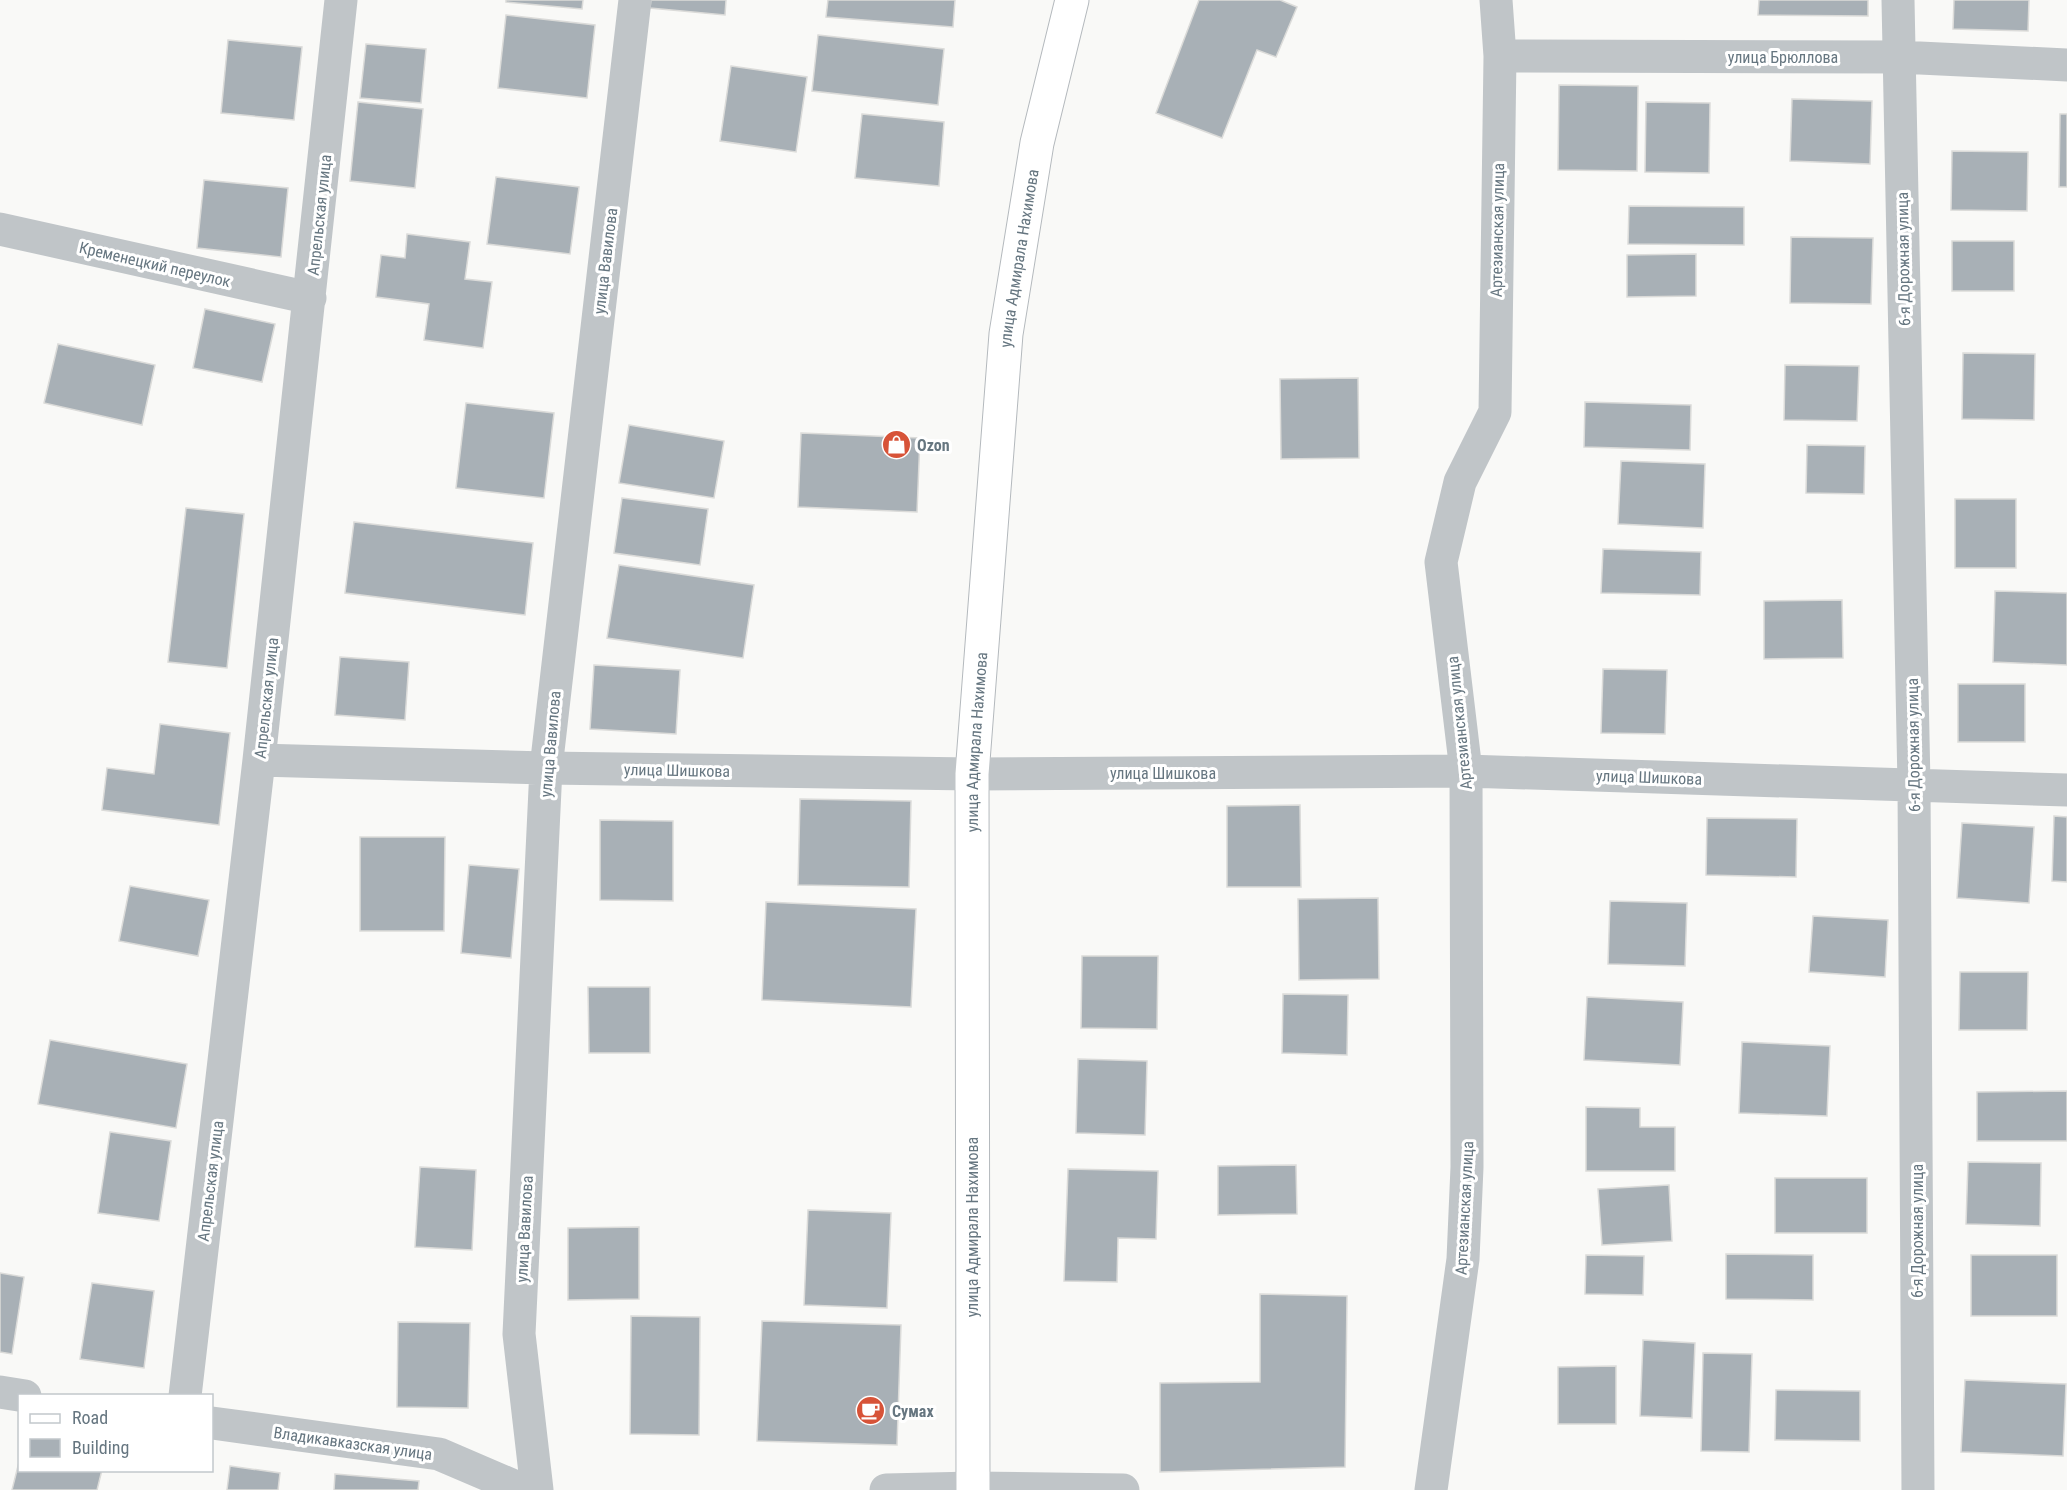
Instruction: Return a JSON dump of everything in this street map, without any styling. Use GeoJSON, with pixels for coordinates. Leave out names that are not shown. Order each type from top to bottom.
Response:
{"type":"FeatureCollection","features":[{"type":"Feature","properties":{"kind":"main road","name":"улица Адмирала Нахимова"},"geometry":{"type":"LineString","coordinates":[[973,1489],[972,774],[1006,334],[1036,143],[1072,0]]}},
{"type":"Feature","properties":{"kind":"street","name":"Апрельская улица"},"geometry":{"type":"LineString","coordinates":[[185,1394],[259,760],[341,0]]}},
{"type":"Feature","properties":{"kind":"street","name":"улица Вавилова"},"geometry":{"type":"LineString","coordinates":[[537,1490],[519,1334],[546,768],[635,0]]}},
{"type":"Feature","properties":{"kind":"street","name":"Артезианская улица"},"geometry":{"type":"LineString","coordinates":[[1431,1490],[1463,1259],[1467,1167],[1466,771],[1441,562],[1460,482],[1495,412],[1500,56],[1496,0]]}},
{"type":"Feature","properties":{"kind":"street","name":"6-я Дорожная улица"},"geometry":{"type":"LineString","coordinates":[[1898,0],[1914,785],[1918,1490]]}},
{"type":"Feature","properties":{"kind":"street","name":"улица Брюллова"},"geometry":{"type":"LineString","coordinates":[[1500,56],[1899,57],[2067,65]]}},
{"type":"Feature","properties":{"kind":"street","name":"Кременецкий переулок"},"geometry":{"type":"LineString","coordinates":[[0,230],[310,298]]}},
{"type":"Feature","properties":{"kind":"street","name":"улица Шишкова"},"geometry":{"type":"LineString","coordinates":[[259,760],[546,768],[972,774],[1466,771],[2067,790]]}},
{"type":"Feature","properties":{"kind":"street"},"geometry":{"type":"LineString","coordinates":[[0,1392],[18,1394]]}},
{"type":"Feature","properties":{"kind":"street","name":"Владикавказская улица"},"geometry":{"type":"LineString","coordinates":[[213,1423],[439,1454],[523,1490]]}},
{"type":"Feature","properties":{"kind":"street"},"geometry":{"type":"LineString","coordinates":[[886,1490],[1123,1490]]}},
{"type":"Feature","properties":{"kind":"building"},"geometry":{"type":"Polygon","coordinates":[[[506,0],[583,0],[582,9],[506,2],[506,0]]]}},
{"type":"Feature","properties":{"kind":"building"},"geometry":{"type":"Polygon","coordinates":[[[651,0],[726,0],[725,15],[650,8],[651,0]]]}},
{"type":"Feature","properties":{"kind":"building"},"geometry":{"type":"Polygon","coordinates":[[[828,0],[955,0],[953,27],[826,17],[828,0]]]}},
{"type":"Feature","properties":{"kind":"building"},"geometry":{"type":"Polygon","coordinates":[[[1199,0],[1280,0],[1297,7],[1276,57],[1257,50],[1222,138],[1156,113],[1199,0]]]}},
{"type":"Feature","properties":{"kind":"building"},"geometry":{"type":"Polygon","coordinates":[[[1759,0],[1868,0],[1868,16],[1758,15],[1759,0]]]}},
{"type":"Feature","properties":{"kind":"building"},"geometry":{"type":"Polygon","coordinates":[[[1954,0],[2029,0],[2028,31],[1953,29],[1954,0]]]}},
{"type":"Feature","properties":{"kind":"building"},"geometry":{"type":"Polygon","coordinates":[[[506,15],[595,25],[587,98],[498,88],[506,15]]]}},
{"type":"Feature","properties":{"kind":"building"},"geometry":{"type":"Polygon","coordinates":[[[818,35],[944,49],[938,105],[812,91],[818,35]]]}},
{"type":"Feature","properties":{"kind":"building"},"geometry":{"type":"Polygon","coordinates":[[[228,40],[302,47],[294,120],[221,113],[228,40]]]}},
{"type":"Feature","properties":{"kind":"building"},"geometry":{"type":"Polygon","coordinates":[[[366,44],[426,49],[421,103],[360,98],[366,44]]]}},
{"type":"Feature","properties":{"kind":"building"},"geometry":{"type":"Polygon","coordinates":[[[731,66],[807,77],[796,152],[720,141],[731,66]]]}},
{"type":"Feature","properties":{"kind":"building"},"geometry":{"type":"Polygon","coordinates":[[[1559,85],[1638,86],[1637,171],[1558,170],[1559,85]]]}},
{"type":"Feature","properties":{"kind":"building"},"geometry":{"type":"Polygon","coordinates":[[[1792,99],[1872,101],[1870,164],[1790,161],[1792,99]]]}},
{"type":"Feature","properties":{"kind":"building"},"geometry":{"type":"Polygon","coordinates":[[[358,102],[423,109],[415,188],[350,181],[358,102]]]}},
{"type":"Feature","properties":{"kind":"building"},"geometry":{"type":"Polygon","coordinates":[[[1646,102],[1710,103],[1709,173],[1645,172],[1646,102]]]}},
{"type":"Feature","properties":{"kind":"building"},"geometry":{"type":"Polygon","coordinates":[[[862,114],[944,122],[939,186],[855,178],[862,114]]]}},
{"type":"Feature","properties":{"kind":"building"},"geometry":{"type":"Polygon","coordinates":[[[2060,114],[2067,114],[2067,187],[2059,187],[2060,114]]]}},
{"type":"Feature","properties":{"kind":"building"},"geometry":{"type":"Polygon","coordinates":[[[1952,151],[2028,152],[2027,211],[1951,210],[1952,151]]]}},
{"type":"Feature","properties":{"kind":"building"},"geometry":{"type":"Polygon","coordinates":[[[496,177],[579,187],[570,254],[487,244],[496,177]]]}},
{"type":"Feature","properties":{"kind":"building"},"geometry":{"type":"Polygon","coordinates":[[[204,180],[288,188],[281,257],[197,248],[204,180]]]}},
{"type":"Feature","properties":{"kind":"building"},"geometry":{"type":"Polygon","coordinates":[[[1629,206],[1744,207],[1744,245],[1628,244],[1629,206]]]}},
{"type":"Feature","properties":{"kind":"building"},"geometry":{"type":"Polygon","coordinates":[[[407,234],[470,242],[465,279],[492,282],[483,348],[424,340],[429,304],[376,297],[381,255],[405,258],[407,234]]]}},
{"type":"Feature","properties":{"kind":"building"},"geometry":{"type":"Polygon","coordinates":[[[1791,237],[1873,238],[1871,304],[1790,303],[1791,237]]]}},
{"type":"Feature","properties":{"kind":"building"},"geometry":{"type":"Polygon","coordinates":[[[1952,241],[2014,241],[2014,291],[1952,291],[1952,241]]]}},
{"type":"Feature","properties":{"kind":"building"},"geometry":{"type":"Polygon","coordinates":[[[1696,254],[1696,296],[1627,297],[1627,255],[1696,254]]]}},
{"type":"Feature","properties":{"kind":"building"},"geometry":{"type":"Polygon","coordinates":[[[205,309],[275,324],[262,382],[193,368],[205,309]]]}},
{"type":"Feature","properties":{"kind":"building"},"geometry":{"type":"Polygon","coordinates":[[[58,344],[155,365],[142,425],[44,403],[58,344]]]}},
{"type":"Feature","properties":{"kind":"building"},"geometry":{"type":"Polygon","coordinates":[[[1963,353],[2035,354],[2034,420],[1962,419],[1963,353]]]}},
{"type":"Feature","properties":{"kind":"building"},"geometry":{"type":"Polygon","coordinates":[[[1785,365],[1859,366],[1857,421],[1784,420],[1785,365]]]}},
{"type":"Feature","properties":{"kind":"building"},"geometry":{"type":"Polygon","coordinates":[[[1358,378],[1359,458],[1281,459],[1280,379],[1358,378]]]}},
{"type":"Feature","properties":{"kind":"building"},"geometry":{"type":"Polygon","coordinates":[[[1585,402],[1691,405],[1690,450],[1584,447],[1585,402]]]}},
{"type":"Feature","properties":{"kind":"building"},"geometry":{"type":"Polygon","coordinates":[[[466,403],[554,413],[544,498],[456,488],[466,403]]]}},
{"type":"Feature","properties":{"kind":"building"},"geometry":{"type":"Polygon","coordinates":[[[629,425],[724,441],[714,498],[619,483],[629,425]]]}},
{"type":"Feature","properties":{"kind":"building"},"geometry":{"type":"Polygon","coordinates":[[[801,433],[920,438],[917,512],[798,507],[801,433]]]}},
{"type":"Feature","properties":{"kind":"building"},"geometry":{"type":"Polygon","coordinates":[[[1807,445],[1865,446],[1864,494],[1806,493],[1807,445]]]}},
{"type":"Feature","properties":{"kind":"building"},"geometry":{"type":"Polygon","coordinates":[[[1621,461],[1705,464],[1703,528],[1618,524],[1621,461]]]}},
{"type":"Feature","properties":{"kind":"building"},"geometry":{"type":"Polygon","coordinates":[[[622,498],[708,509],[700,565],[614,553],[622,498]]]}},
{"type":"Feature","properties":{"kind":"building"},"geometry":{"type":"Polygon","coordinates":[[[1955,499],[2016,499],[2016,568],[1955,568],[1955,499]]]}},
{"type":"Feature","properties":{"kind":"building"},"geometry":{"type":"Polygon","coordinates":[[[186,508],[244,514],[227,668],[168,662],[186,508]]]}},
{"type":"Feature","properties":{"kind":"building"},"geometry":{"type":"Polygon","coordinates":[[[354,522],[533,543],[525,615],[345,593],[354,522]]]}},
{"type":"Feature","properties":{"kind":"building"},"geometry":{"type":"Polygon","coordinates":[[[1603,549],[1701,552],[1700,595],[1601,593],[1603,549]]]}},
{"type":"Feature","properties":{"kind":"building"},"geometry":{"type":"Polygon","coordinates":[[[619,565],[754,585],[743,658],[607,638],[619,565]]]}},
{"type":"Feature","properties":{"kind":"building"},"geometry":{"type":"Polygon","coordinates":[[[1995,591],[2067,593],[2067,665],[1993,662],[1995,591]]]}},
{"type":"Feature","properties":{"kind":"building"},"geometry":{"type":"Polygon","coordinates":[[[1842,600],[1843,658],[1764,659],[1764,601],[1842,600]]]}},
{"type":"Feature","properties":{"kind":"building"},"geometry":{"type":"Polygon","coordinates":[[[340,657],[409,662],[405,720],[335,715],[340,657]]]}},
{"type":"Feature","properties":{"kind":"building"},"geometry":{"type":"Polygon","coordinates":[[[594,665],[680,670],[676,734],[590,729],[594,665]]]}},
{"type":"Feature","properties":{"kind":"building"},"geometry":{"type":"Polygon","coordinates":[[[1603,669],[1667,670],[1665,734],[1601,733],[1603,669]]]}},
{"type":"Feature","properties":{"kind":"building"},"geometry":{"type":"Polygon","coordinates":[[[1958,684],[2025,684],[2025,742],[1958,742],[1958,684]]]}},
{"type":"Feature","properties":{"kind":"building"},"geometry":{"type":"Polygon","coordinates":[[[160,724],[230,733],[219,825],[102,810],[107,768],[154,774],[160,724]]]}},
{"type":"Feature","properties":{"kind":"building"},"geometry":{"type":"Polygon","coordinates":[[[800,799],[911,801],[909,887],[798,885],[800,799]]]}},
{"type":"Feature","properties":{"kind":"building"},"geometry":{"type":"Polygon","coordinates":[[[1300,805],[1301,887],[1227,887],[1227,806],[1300,805]]]}},
{"type":"Feature","properties":{"kind":"building"},"geometry":{"type":"Polygon","coordinates":[[[2054,816],[2067,817],[2067,882],[2052,881],[2054,816]]]}},
{"type":"Feature","properties":{"kind":"building"},"geometry":{"type":"Polygon","coordinates":[[[1707,818],[1797,819],[1796,877],[1706,875],[1707,818]]]}},
{"type":"Feature","properties":{"kind":"building"},"geometry":{"type":"Polygon","coordinates":[[[600,820],[673,821],[673,901],[600,900],[600,820]]]}},
{"type":"Feature","properties":{"kind":"building"},"geometry":{"type":"Polygon","coordinates":[[[1962,823],[2034,827],[2029,903],[1957,898],[1962,823]]]}},
{"type":"Feature","properties":{"kind":"building"},"geometry":{"type":"Polygon","coordinates":[[[360,837],[445,837],[444,931],[360,931],[360,837]]]}},
{"type":"Feature","properties":{"kind":"building"},"geometry":{"type":"Polygon","coordinates":[[[469,865],[519,869],[511,958],[461,953],[469,865]]]}},
{"type":"Feature","properties":{"kind":"building"},"geometry":{"type":"Polygon","coordinates":[[[130,886],[209,900],[198,956],[119,941],[130,886]]]}},
{"type":"Feature","properties":{"kind":"building"},"geometry":{"type":"Polygon","coordinates":[[[1378,898],[1379,979],[1299,980],[1298,899],[1378,898]]]}},
{"type":"Feature","properties":{"kind":"building"},"geometry":{"type":"Polygon","coordinates":[[[1610,901],[1687,903],[1685,966],[1608,964],[1610,901]]]}},
{"type":"Feature","properties":{"kind":"building"},"geometry":{"type":"Polygon","coordinates":[[[766,902],[916,909],[911,1007],[762,1000],[766,902]]]}},
{"type":"Feature","properties":{"kind":"building"},"geometry":{"type":"Polygon","coordinates":[[[1813,916],[1888,920],[1885,977],[1809,972],[1813,916]]]}},
{"type":"Feature","properties":{"kind":"building"},"geometry":{"type":"Polygon","coordinates":[[[1082,956],[1158,956],[1157,1029],[1081,1028],[1082,956]]]}},
{"type":"Feature","properties":{"kind":"building"},"geometry":{"type":"Polygon","coordinates":[[[1960,972],[2028,972],[2027,1030],[1959,1030],[1960,972]]]}},
{"type":"Feature","properties":{"kind":"building"},"geometry":{"type":"Polygon","coordinates":[[[588,987],[650,987],[650,1053],[589,1053],[588,987]]]}},
{"type":"Feature","properties":{"kind":"building"},"geometry":{"type":"Polygon","coordinates":[[[1283,994],[1348,995],[1347,1055],[1282,1053],[1283,994]]]}},
{"type":"Feature","properties":{"kind":"building"},"geometry":{"type":"Polygon","coordinates":[[[1587,997],[1683,1002],[1680,1065],[1584,1060],[1587,997]]]}},
{"type":"Feature","properties":{"kind":"building"},"geometry":{"type":"Polygon","coordinates":[[[50,1040],[187,1064],[176,1128],[38,1104],[50,1040]]]}},
{"type":"Feature","properties":{"kind":"building"},"geometry":{"type":"Polygon","coordinates":[[[1742,1042],[1830,1046],[1827,1116],[1739,1113],[1742,1042]]]}},
{"type":"Feature","properties":{"kind":"building"},"geometry":{"type":"Polygon","coordinates":[[[1078,1059],[1147,1061],[1145,1135],[1076,1133],[1078,1059]]]}},
{"type":"Feature","properties":{"kind":"building"},"geometry":{"type":"Polygon","coordinates":[[[2067,1091],[2067,1141],[1977,1141],[1977,1092],[2067,1091]]]}},
{"type":"Feature","properties":{"kind":"building"},"geometry":{"type":"Polygon","coordinates":[[[1586,1107],[1640,1108],[1640,1127],[1675,1127],[1675,1171],[1586,1171],[1586,1107]]]}},
{"type":"Feature","properties":{"kind":"building"},"geometry":{"type":"Polygon","coordinates":[[[110,1132],[171,1141],[159,1221],[98,1213],[110,1132]]]}},
{"type":"Feature","properties":{"kind":"building"},"geometry":{"type":"Polygon","coordinates":[[[1968,1162],[2041,1163],[2040,1226],[1966,1224],[1968,1162]]]}},
{"type":"Feature","properties":{"kind":"building"},"geometry":{"type":"Polygon","coordinates":[[[1296,1165],[1297,1214],[1218,1215],[1218,1166],[1296,1165]]]}},
{"type":"Feature","properties":{"kind":"building"},"geometry":{"type":"Polygon","coordinates":[[[420,1167],[476,1170],[472,1250],[415,1247],[420,1167]]]}},
{"type":"Feature","properties":{"kind":"building"},"geometry":{"type":"Polygon","coordinates":[[[1068,1169],[1158,1171],[1156,1239],[1118,1238],[1117,1282],[1064,1281],[1068,1169]]]}},
{"type":"Feature","properties":{"kind":"building"},"geometry":{"type":"Polygon","coordinates":[[[1775,1178],[1867,1178],[1867,1233],[1775,1233],[1775,1178]]]}},
{"type":"Feature","properties":{"kind":"building"},"geometry":{"type":"Polygon","coordinates":[[[1669,1185],[1672,1241],[1602,1245],[1598,1189],[1669,1185]]]}},
{"type":"Feature","properties":{"kind":"building"},"geometry":{"type":"Polygon","coordinates":[[[808,1210],[891,1213],[887,1308],[804,1305],[808,1210]]]}},
{"type":"Feature","properties":{"kind":"building"},"geometry":{"type":"Polygon","coordinates":[[[639,1227],[639,1299],[568,1300],[568,1228],[639,1227]]]}},
{"type":"Feature","properties":{"kind":"building"},"geometry":{"type":"Polygon","coordinates":[[[1726,1254],[1813,1255],[1813,1300],[1726,1299],[1726,1254]]]}},
{"type":"Feature","properties":{"kind":"building"},"geometry":{"type":"Polygon","coordinates":[[[1586,1255],[1644,1256],[1643,1295],[1585,1294],[1586,1255]]]}},
{"type":"Feature","properties":{"kind":"building"},"geometry":{"type":"Polygon","coordinates":[[[1971,1255],[2057,1255],[2057,1316],[1971,1316],[1971,1255]]]}},
{"type":"Feature","properties":{"kind":"building"},"geometry":{"type":"Polygon","coordinates":[[[0,1273],[24,1277],[12,1354],[0,1352],[0,1273]]]}},
{"type":"Feature","properties":{"kind":"building"},"geometry":{"type":"Polygon","coordinates":[[[92,1283],[154,1291],[144,1368],[80,1359],[92,1283]]]}},
{"type":"Feature","properties":{"kind":"building"},"geometry":{"type":"Polygon","coordinates":[[[1260,1294],[1347,1296],[1345,1467],[1160,1472],[1160,1383],[1260,1382],[1260,1294]]]}},
{"type":"Feature","properties":{"kind":"building"},"geometry":{"type":"Polygon","coordinates":[[[631,1316],[700,1317],[699,1435],[630,1434],[631,1316]]]}},
{"type":"Feature","properties":{"kind":"building"},"geometry":{"type":"Polygon","coordinates":[[[762,1321],[901,1325],[897,1445],[757,1441],[762,1321]]]}},
{"type":"Feature","properties":{"kind":"building"},"geometry":{"type":"Polygon","coordinates":[[[398,1322],[470,1323],[468,1408],[397,1407],[398,1322]]]}},
{"type":"Feature","properties":{"kind":"building"},"geometry":{"type":"Polygon","coordinates":[[[1643,1340],[1695,1343],[1692,1418],[1640,1416],[1643,1340]]]}},
{"type":"Feature","properties":{"kind":"building"},"geometry":{"type":"Polygon","coordinates":[[[1703,1353],[1752,1354],[1749,1452],[1701,1451],[1703,1353]]]}},
{"type":"Feature","properties":{"kind":"building"},"geometry":{"type":"Polygon","coordinates":[[[1616,1366],[1616,1424],[1558,1424],[1558,1367],[1616,1366]]]}},
{"type":"Feature","properties":{"kind":"building"},"geometry":{"type":"Polygon","coordinates":[[[1965,1380],[2066,1384],[2063,1456],[1961,1452],[1965,1380]]]}},
{"type":"Feature","properties":{"kind":"building"},"geometry":{"type":"Polygon","coordinates":[[[1776,1390],[1860,1391],[1860,1441],[1775,1440],[1776,1390]]]}},
{"type":"Feature","properties":{"kind":"building"},"geometry":{"type":"Polygon","coordinates":[[[18,1466],[18,1472],[102,1472],[97,1490],[12,1490],[18,1466]]]}},
{"type":"Feature","properties":{"kind":"building"},"geometry":{"type":"Polygon","coordinates":[[[230,1466],[280,1473],[278,1490],[227,1490],[230,1466]]]}},
{"type":"Feature","properties":{"kind":"building"},"geometry":{"type":"Polygon","coordinates":[[[335,1474],[419,1481],[418,1490],[334,1490],[335,1474]]]}},
{"type":"Feature","properties":{"kind":"place","name":"Ozon"},"geometry":{"type":"Point","coordinates":[896,445]}},
{"type":"Feature","properties":{"kind":"place","name":"Сумах"},"geometry":{"type":"Point","coordinates":[871,1411]}}]}
